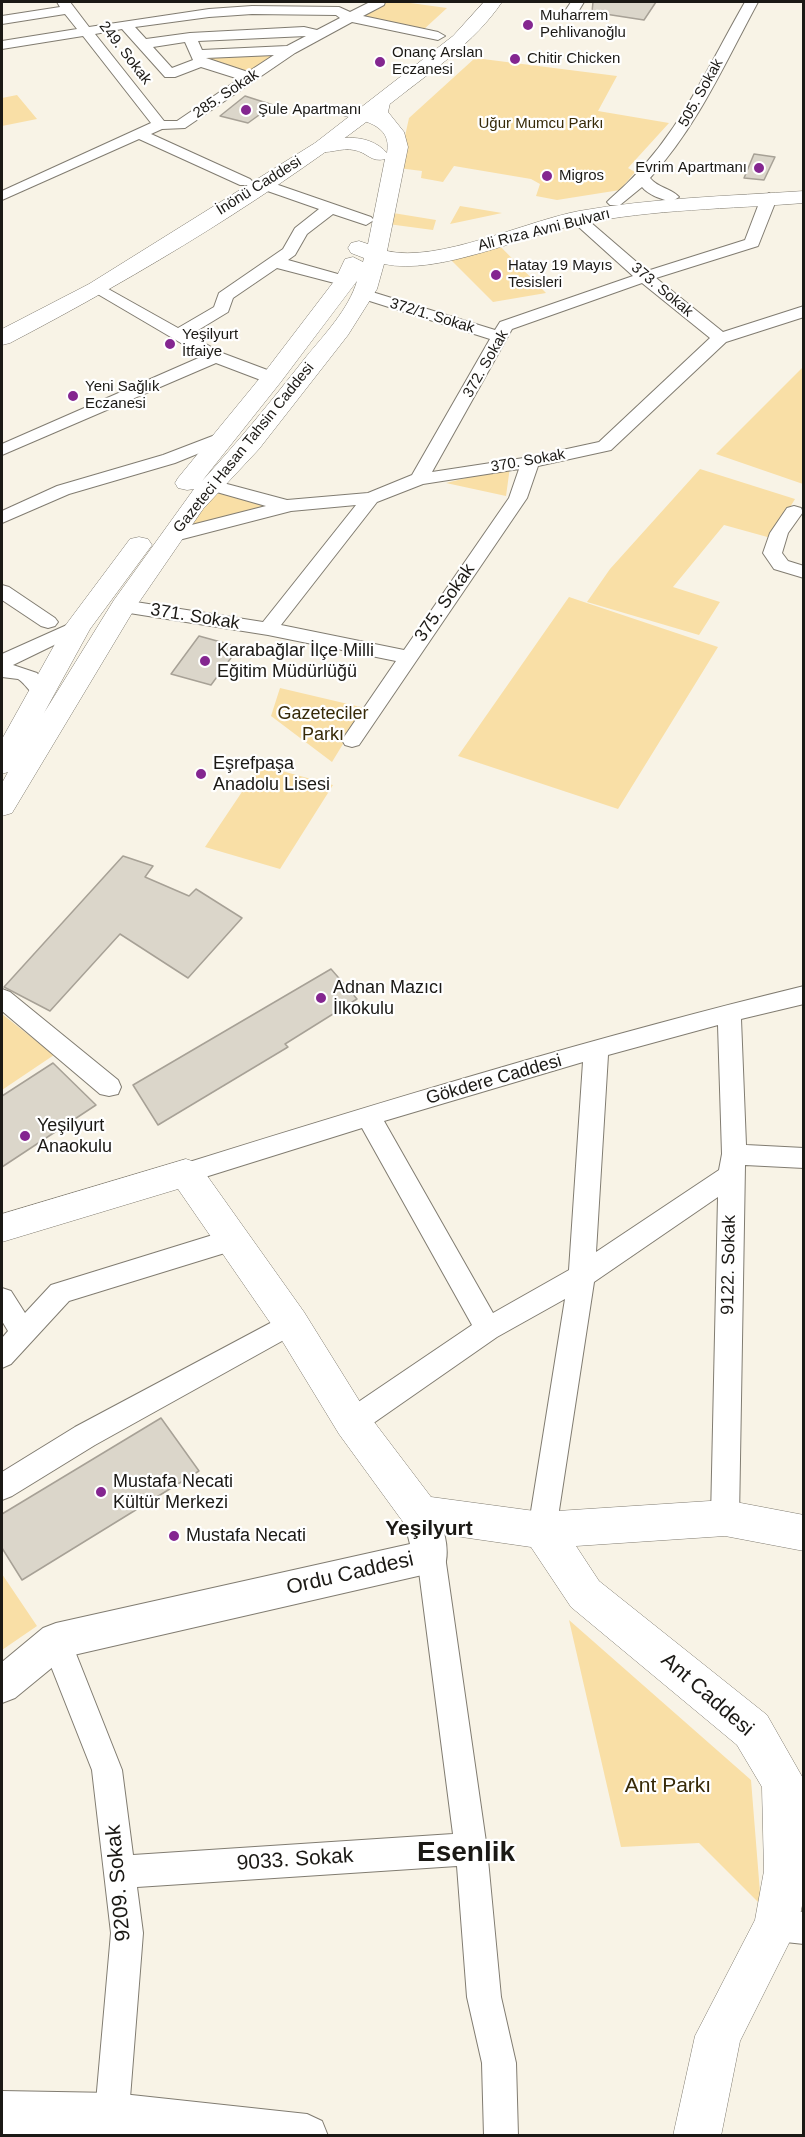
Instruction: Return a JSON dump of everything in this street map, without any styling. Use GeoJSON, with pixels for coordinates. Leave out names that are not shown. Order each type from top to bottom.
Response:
{"type":"FeatureCollection","features":[{"type":"Feature","properties":{"kind":"main road","name":"İnönü Caddesi"},"geometry":{"type":"LineString","coordinates":[[2,321],[322,147],[460,40],[493,2]]}},
{"type":"Feature","properties":{"kind":"main road","name":"İnönü Caddesi"},"geometry":{"type":"LineString","coordinates":[[2,338],[97,289],[253,183],[367,114],[385,83],[438,36],[452,19]]}},
{"type":"Feature","properties":{"kind":"main road"},"geometry":{"type":"LineString","coordinates":[[367,114],[378,142],[378,155]]}},
{"type":"Feature","properties":{"kind":"main road","name":"Gazeteci Hasan Tahsin Caddesi"},"geometry":{"type":"LineString","coordinates":[[2,806],[123,606],[171,536],[194,504],[257,435],[340,330],[376,239],[398,147],[394,132],[367,114]]}},
{"type":"Feature","properties":{"kind":"main road"},"geometry":{"type":"LineString","coordinates":[[322,147],[341,142],[356,142],[369,147],[378,155]]}},
{"type":"Feature","properties":{"kind":"main road","name":"Gazeteci Hasan Tahsin Caddesi"},"geometry":{"type":"LineString","coordinates":[[376,239],[378,155]]}},
{"type":"Feature","properties":{"kind":"main road","name":"Ali Rıza Avni Bulvarı"},"geometry":{"type":"LineString","coordinates":[[376,239],[433,241],[615,202],[804,189]]}},
{"type":"Feature","properties":{"kind":"main road","name":"Ali Rıza Avni Bulvarı"},"geometry":{"type":"LineString","coordinates":[[376,239],[398,260],[432,258],[577,218],[635,209],[804,197]]}},
{"type":"Feature","properties":{"kind":"main road"},"geometry":{"type":"LineString","coordinates":[[358,288],[432,258]]}},
{"type":"Feature","properties":{"kind":"main road","name":"Gazeteci Hasan Tahsin Caddesi"},"geometry":{"type":"LineString","coordinates":[[2,764],[78,626],[223,437],[272,378],[358,288]]}},
{"type":"Feature","properties":{"kind":"main road"},"geometry":{"type":"LineString","coordinates":[[186,1173],[291,1323],[352,1422],[420,1513],[542,1530],[725,1518],[804,1533]]}},
{"type":"Feature","properties":{"kind":"main road","name":"Gökdere Caddesi"},"geometry":{"type":"LineString","coordinates":[[5,1228],[186,1173]]}},
{"type":"Feature","properties":{"kind":"main road","name":"Ant Caddesi"},"geometry":{"type":"LineString","coordinates":[[542,1530],[585,1594],[752,1730],[783,1782],[790,1927],[718,2036],[697,2136]]}},
{"type":"Feature","properties":{"kind":"street","name":"285. Sokak"},"geometry":{"type":"LineString","coordinates":[[2,196],[160,125],[180,124],[290,51],[379,2]]}},
{"type":"Feature","properties":{"kind":"street"},"geometry":{"type":"LineString","coordinates":[[568,17],[577,2]]}},
{"type":"Feature","properties":{"kind":"street","name":"505. Sokak"},"geometry":{"type":"LineString","coordinates":[[615,202],[643,179],[682,127],[751,2]]}},
{"type":"Feature","properties":{"kind":"street"},"geometry":{"type":"LineString","coordinates":[[2,21],[66,5]]}},
{"type":"Feature","properties":{"kind":"street","name":"249. Sokak"},"geometry":{"type":"LineString","coordinates":[[66,5],[160,125]]}},
{"type":"Feature","properties":{"kind":"street"},"geometry":{"type":"LineString","coordinates":[[2,45],[251,6],[339,11],[348,18],[438,36]]}},
{"type":"Feature","properties":{"kind":"street"},"geometry":{"type":"LineString","coordinates":[[125,24],[170,74],[199,58],[290,51]]}},
{"type":"Feature","properties":{"kind":"street"},"geometry":{"type":"LineString","coordinates":[[142,44],[190,37],[304,31],[320,35]]}},
{"type":"Feature","properties":{"kind":"street"},"geometry":{"type":"LineString","coordinates":[[190,37],[199,58],[251,78]]}},
{"type":"Feature","properties":{"kind":"street"},"geometry":{"type":"LineString","coordinates":[[139,134],[253,183],[329,209],[376,239]]}},
{"type":"Feature","properties":{"kind":"street"},"geometry":{"type":"LineString","coordinates":[[643,179],[650,188],[671,197]]}},
{"type":"Feature","properties":{"kind":"street"},"geometry":{"type":"LineString","coordinates":[[2,180],[17,189]]}},
{"type":"Feature","properties":{"kind":"street","name":"372. Sokak"},"geometry":{"type":"LineString","coordinates":[[419,479],[506,326],[644,277],[752,243],[769,198]]}},
{"type":"Feature","properties":{"kind":"street"},"geometry":{"type":"LineString","coordinates":[[178,335],[222,309],[225,296],[289,252],[301,231],[329,209]]}},
{"type":"Feature","properties":{"kind":"street","name":"373. Sokak"},"geometry":{"type":"LineString","coordinates":[[577,218],[644,277],[720,338]]}},
{"type":"Feature","properties":{"kind":"street","name":"372/1. Sokak"},"geometry":{"type":"LineString","coordinates":[[275,262],[501,337]]}},
{"type":"Feature","properties":{"kind":"street"},"geometry":{"type":"LineString","coordinates":[[97,289],[216,357],[272,378]]}},
{"type":"Feature","properties":{"kind":"street","name":"370. Sokak"},"geometry":{"type":"LineString","coordinates":[[212,484],[286,506],[371,498],[419,479],[530,462],[605,446],[720,338],[804,311]]}},
{"type":"Feature","properties":{"kind":"street"},"geometry":{"type":"LineString","coordinates":[[2,450],[216,357]]}},
{"type":"Feature","properties":{"kind":"street"},"geometry":{"type":"LineString","coordinates":[[2,518],[63,490],[169,459],[223,437]]}},
{"type":"Feature","properties":{"kind":"street","name":"375. Sokak"},"geometry":{"type":"LineString","coordinates":[[352,740],[518,498],[530,462]]}},
{"type":"Feature","properties":{"kind":"street"},"geometry":{"type":"LineString","coordinates":[[268,629],[371,498]]}},
{"type":"Feature","properties":{"kind":"street"},"geometry":{"type":"LineString","coordinates":[[171,536],[286,506]]}},
{"type":"Feature","properties":{"kind":"street"},"geometry":{"type":"LineString","coordinates":[[772,553],[779,533],[794,512]]}},
{"type":"Feature","properties":{"kind":"street"},"geometry":{"type":"LineString","coordinates":[[755,543],[772,553],[781,565],[804,572]]}},
{"type":"Feature","properties":{"kind":"street"},"geometry":{"type":"LineString","coordinates":[[2,591],[48,622]]}},
{"type":"Feature","properties":{"kind":"street","name":"371. Sokak"},"geometry":{"type":"LineString","coordinates":[[123,606],[268,629],[408,657]]}},
{"type":"Feature","properties":{"kind":"street"},"geometry":{"type":"LineString","coordinates":[[2,662],[78,626]]}},
{"type":"Feature","properties":{"kind":"street"},"geometry":{"type":"LineString","coordinates":[[2,672],[14,670],[34,679],[41,692]]}},
{"type":"Feature","properties":{"kind":"street","name":"Gökdere Caddesi"},"geometry":{"type":"LineString","coordinates":[[186,1173],[368,1116],[596,1050],[804,995]]}},
{"type":"Feature","properties":{"kind":"street"},"geometry":{"type":"LineString","coordinates":[[2,998],[109,1087]]}},
{"type":"Feature","properties":{"kind":"street","name":"9122. Sokak"},"geometry":{"type":"LineString","coordinates":[[725,1518],[732,1165],[729,1013]]}},
{"type":"Feature","properties":{"kind":"street"},"geometry":{"type":"LineString","coordinates":[[542,1530],[582,1276],[596,1050]]}},
{"type":"Feature","properties":{"kind":"street"},"geometry":{"type":"LineString","coordinates":[[368,1116],[488,1329]]}},
{"type":"Feature","properties":{"kind":"street"},"geometry":{"type":"LineString","coordinates":[[352,1422],[488,1329],[582,1276],[732,1165],[804,1158]]}},
{"type":"Feature","properties":{"kind":"street"},"geometry":{"type":"LineString","coordinates":[[2,1356],[22,1331],[60,1293],[232,1240]]}},
{"type":"Feature","properties":{"kind":"street"},"geometry":{"type":"LineString","coordinates":[[2,1299],[22,1331]]}},
{"type":"Feature","properties":{"kind":"street"},"geometry":{"type":"LineString","coordinates":[[2,1487],[85,1436],[291,1323]]}},
{"type":"Feature","properties":{"kind":"street","name":"Ordu Caddesi"},"geometry":{"type":"LineString","coordinates":[[2,1685],[56,1641],[431,1556],[420,1513]]}},
{"type":"Feature","properties":{"kind":"street"},"geometry":{"type":"LineString","coordinates":[[431,1556],[471,1849],[484,1997],[499,2063],[501,2136]]}},
{"type":"Feature","properties":{"kind":"street","name":"9209. Sokak"},"geometry":{"type":"LineString","coordinates":[[56,1641],[108,1770],[126,1933],[112,2125]]}},
{"type":"Feature","properties":{"kind":"street","name":"9033. Sokak"},"geometry":{"type":"LineString","coordinates":[[118,1872],[471,1849]]}},
{"type":"Feature","properties":{"kind":"street"},"geometry":{"type":"LineString","coordinates":[[2,2113],[112,2125],[307,2136]]}},
{"type":"Feature","properties":{"kind":"green space"},"geometry":{"type":"Polygon","coordinates":[[[386,2],[447,8],[422,31],[362,18],[386,2]]]}},
{"type":"Feature","properties":{"kind":"green space"},"geometry":{"type":"Polygon","coordinates":[[[281,52],[252,74],[205,61],[201,55],[281,52]]]}},
{"type":"Feature","properties":{"kind":"green space","name":"Uğur Mumcu Parkı"},"geometry":{"type":"Polygon","coordinates":[[[475,58],[617,76],[598,111],[669,123],[628,168],[635,172],[620,190],[557,200],[536,196],[540,184],[531,179],[454,166],[443,182],[421,178],[422,171],[398,168],[409,118],[475,58]]]}},
{"type":"Feature","properties":{"kind":"green space"},"geometry":{"type":"Polygon","coordinates":[[[17,95],[37,119],[2,126],[2,98],[17,95]]]}},
{"type":"Feature","properties":{"kind":"green space"},"geometry":{"type":"Polygon","coordinates":[[[460,206],[502,213],[450,224],[460,206]]]}},
{"type":"Feature","properties":{"kind":"green space"},"geometry":{"type":"Polygon","coordinates":[[[387,212],[436,220],[433,230],[388,224],[387,212]]]}},
{"type":"Feature","properties":{"kind":"green space","name":"Hatay 19 Mayıs Tesisleri"},"geometry":{"type":"Polygon","coordinates":[[[497,243],[546,293],[493,302],[447,256],[497,243]]]}},
{"type":"Feature","properties":{"kind":"green space"},"geometry":{"type":"Polygon","coordinates":[[[803,367],[803,484],[716,454],[803,367]]]}},
{"type":"Feature","properties":{"kind":"green space"},"geometry":{"type":"Polygon","coordinates":[[[510,467],[506,496],[446,483],[510,467]]]}},
{"type":"Feature","properties":{"kind":"green space"},"geometry":{"type":"Polygon","coordinates":[[[700,469],[795,499],[771,538],[724,525],[673,587],[720,602],[699,635],[587,602],[610,569],[700,469]]]}},
{"type":"Feature","properties":{"kind":"green space"},"geometry":{"type":"Polygon","coordinates":[[[209,487],[276,505],[177,529],[209,487]]]}},
{"type":"Feature","properties":{"kind":"green space"},"geometry":{"type":"Polygon","coordinates":[[[569,597],[718,647],[618,809],[458,756],[569,597]]]}},
{"type":"Feature","properties":{"kind":"green space","name":"Gazeteciler Parkı"},"geometry":{"type":"Polygon","coordinates":[[[280,688],[365,708],[332,762],[271,716],[280,688]]]}},
{"type":"Feature","properties":{"kind":"green space"},"geometry":{"type":"Polygon","coordinates":[[[260,765],[333,785],[280,869],[205,847],[260,765]]]}},
{"type":"Feature","properties":{"kind":"green space"},"geometry":{"type":"Polygon","coordinates":[[[2,1014],[54,1055],[2,1090],[2,1014]]]}},
{"type":"Feature","properties":{"kind":"green space"},"geometry":{"type":"Polygon","coordinates":[[[2,1574],[37,1626],[2,1650],[2,1574]]]}},
{"type":"Feature","properties":{"kind":"green space","name":"Ant Parkı"},"geometry":{"type":"Polygon","coordinates":[[[569,1620],[751,1780],[761,1905],[699,1843],[621,1847],[569,1620]]]}},
{"type":"Feature","properties":{"kind":"building"},"geometry":{"type":"Polygon","coordinates":[[[593,2],[656,2],[644,20],[592,12],[593,2]]]}},
{"type":"Feature","properties":{"kind":"building","name":"Şule Apartmanı"},"geometry":{"type":"Polygon","coordinates":[[[245,96],[273,105],[248,123],[220,116],[245,96]]]}},
{"type":"Feature","properties":{"kind":"building","name":"Evrim Apartmanı"},"geometry":{"type":"Polygon","coordinates":[[[754,154],[775,157],[764,180],[744,178],[754,154]]]}},
{"type":"Feature","properties":{"kind":"building","name":"Karabağlar İlçe Milli Eğitim Müdürlüğü"},"geometry":{"type":"Polygon","coordinates":[[[199,636],[239,647],[211,685],[171,674],[199,636]]]}},
{"type":"Feature","properties":{"kind":"building"},"geometry":{"type":"Polygon","coordinates":[[[123,856],[153,866],[145,877],[189,896],[196,889],[242,918],[188,978],[120,934],[50,1011],[4,987],[123,856]]]}},
{"type":"Feature","properties":{"kind":"building","name":"Adnan Mazıcı İlkokulu"},"geometry":{"type":"Polygon","coordinates":[[[331,969],[357,999],[285,1044],[288,1047],[158,1125],[133,1085],[331,969]]]}},
{"type":"Feature","properties":{"kind":"building","name":"Yeşilyurt Anaokulu"},"geometry":{"type":"Polygon","coordinates":[[[53,1063],[96,1105],[2,1167],[2,1096],[53,1063]]]}},
{"type":"Feature","properties":{"kind":"building","name":"Mustafa Necati Kültür Merkezi"},"geometry":{"type":"Polygon","coordinates":[[[161,1418],[199,1471],[22,1580],[2,1548],[2,1514],[161,1418]]]}},
{"type":"Feature","properties":{"kind":"place","name":"Muharrem Pehlivanoğlu"},"geometry":{"type":"Point","coordinates":[528,25]}},
{"type":"Feature","properties":{"kind":"place","name":"Chitir Chicken"},"geometry":{"type":"Point","coordinates":[515,59]}},
{"type":"Feature","properties":{"kind":"place","name":"Onanç Arslan Eczanesi"},"geometry":{"type":"Point","coordinates":[380,62]}},
{"type":"Feature","properties":{"kind":"place","name":"Şule Apartmanı"},"geometry":{"type":"Point","coordinates":[246,110]}},
{"type":"Feature","properties":{"kind":"place","name":"Evrim Apartmanı"},"geometry":{"type":"Point","coordinates":[759,168]}},
{"type":"Feature","properties":{"kind":"place","name":"Migros"},"geometry":{"type":"Point","coordinates":[547,176]}},
{"type":"Feature","properties":{"kind":"place","name":"Hatay 19 Mayıs Tesisleri"},"geometry":{"type":"Point","coordinates":[496,275]}},
{"type":"Feature","properties":{"kind":"place","name":"Yeşilyurt İtfaiye"},"geometry":{"type":"Point","coordinates":[170,344]}},
{"type":"Feature","properties":{"kind":"place","name":"Yeni Sağlık Eczanesi"},"geometry":{"type":"Point","coordinates":[73,396]}},
{"type":"Feature","properties":{"kind":"place","name":"Karabağlar İlçe Milli Eğitim Müdürlüğü"},"geometry":{"type":"Point","coordinates":[205,661]}},
{"type":"Feature","properties":{"kind":"place","name":"Eşrefpaşa Anadolu Lisesi"},"geometry":{"type":"Point","coordinates":[201,774]}},
{"type":"Feature","properties":{"kind":"place","name":"Adnan Mazıcı İlkokulu"},"geometry":{"type":"Point","coordinates":[321,998]}},
{"type":"Feature","properties":{"kind":"place","name":"Yeşilyurt Anaokulu"},"geometry":{"type":"Point","coordinates":[25,1136]}},
{"type":"Feature","properties":{"kind":"place","name":"Mustafa Necati Kültür Merkezi"},"geometry":{"type":"Point","coordinates":[101,1492]}},
{"type":"Feature","properties":{"kind":"place","name":"Mustafa Necati"},"geometry":{"type":"Point","coordinates":[174,1536]}},
{"type":"Feature","properties":{"kind":"district","name":"Yeşilyurt"},"geometry":{"type":"Point","coordinates":[429,1529]}},
{"type":"Feature","properties":{"kind":"district","name":"Esenlik"},"geometry":{"type":"Point","coordinates":[466,1853]}}]}
